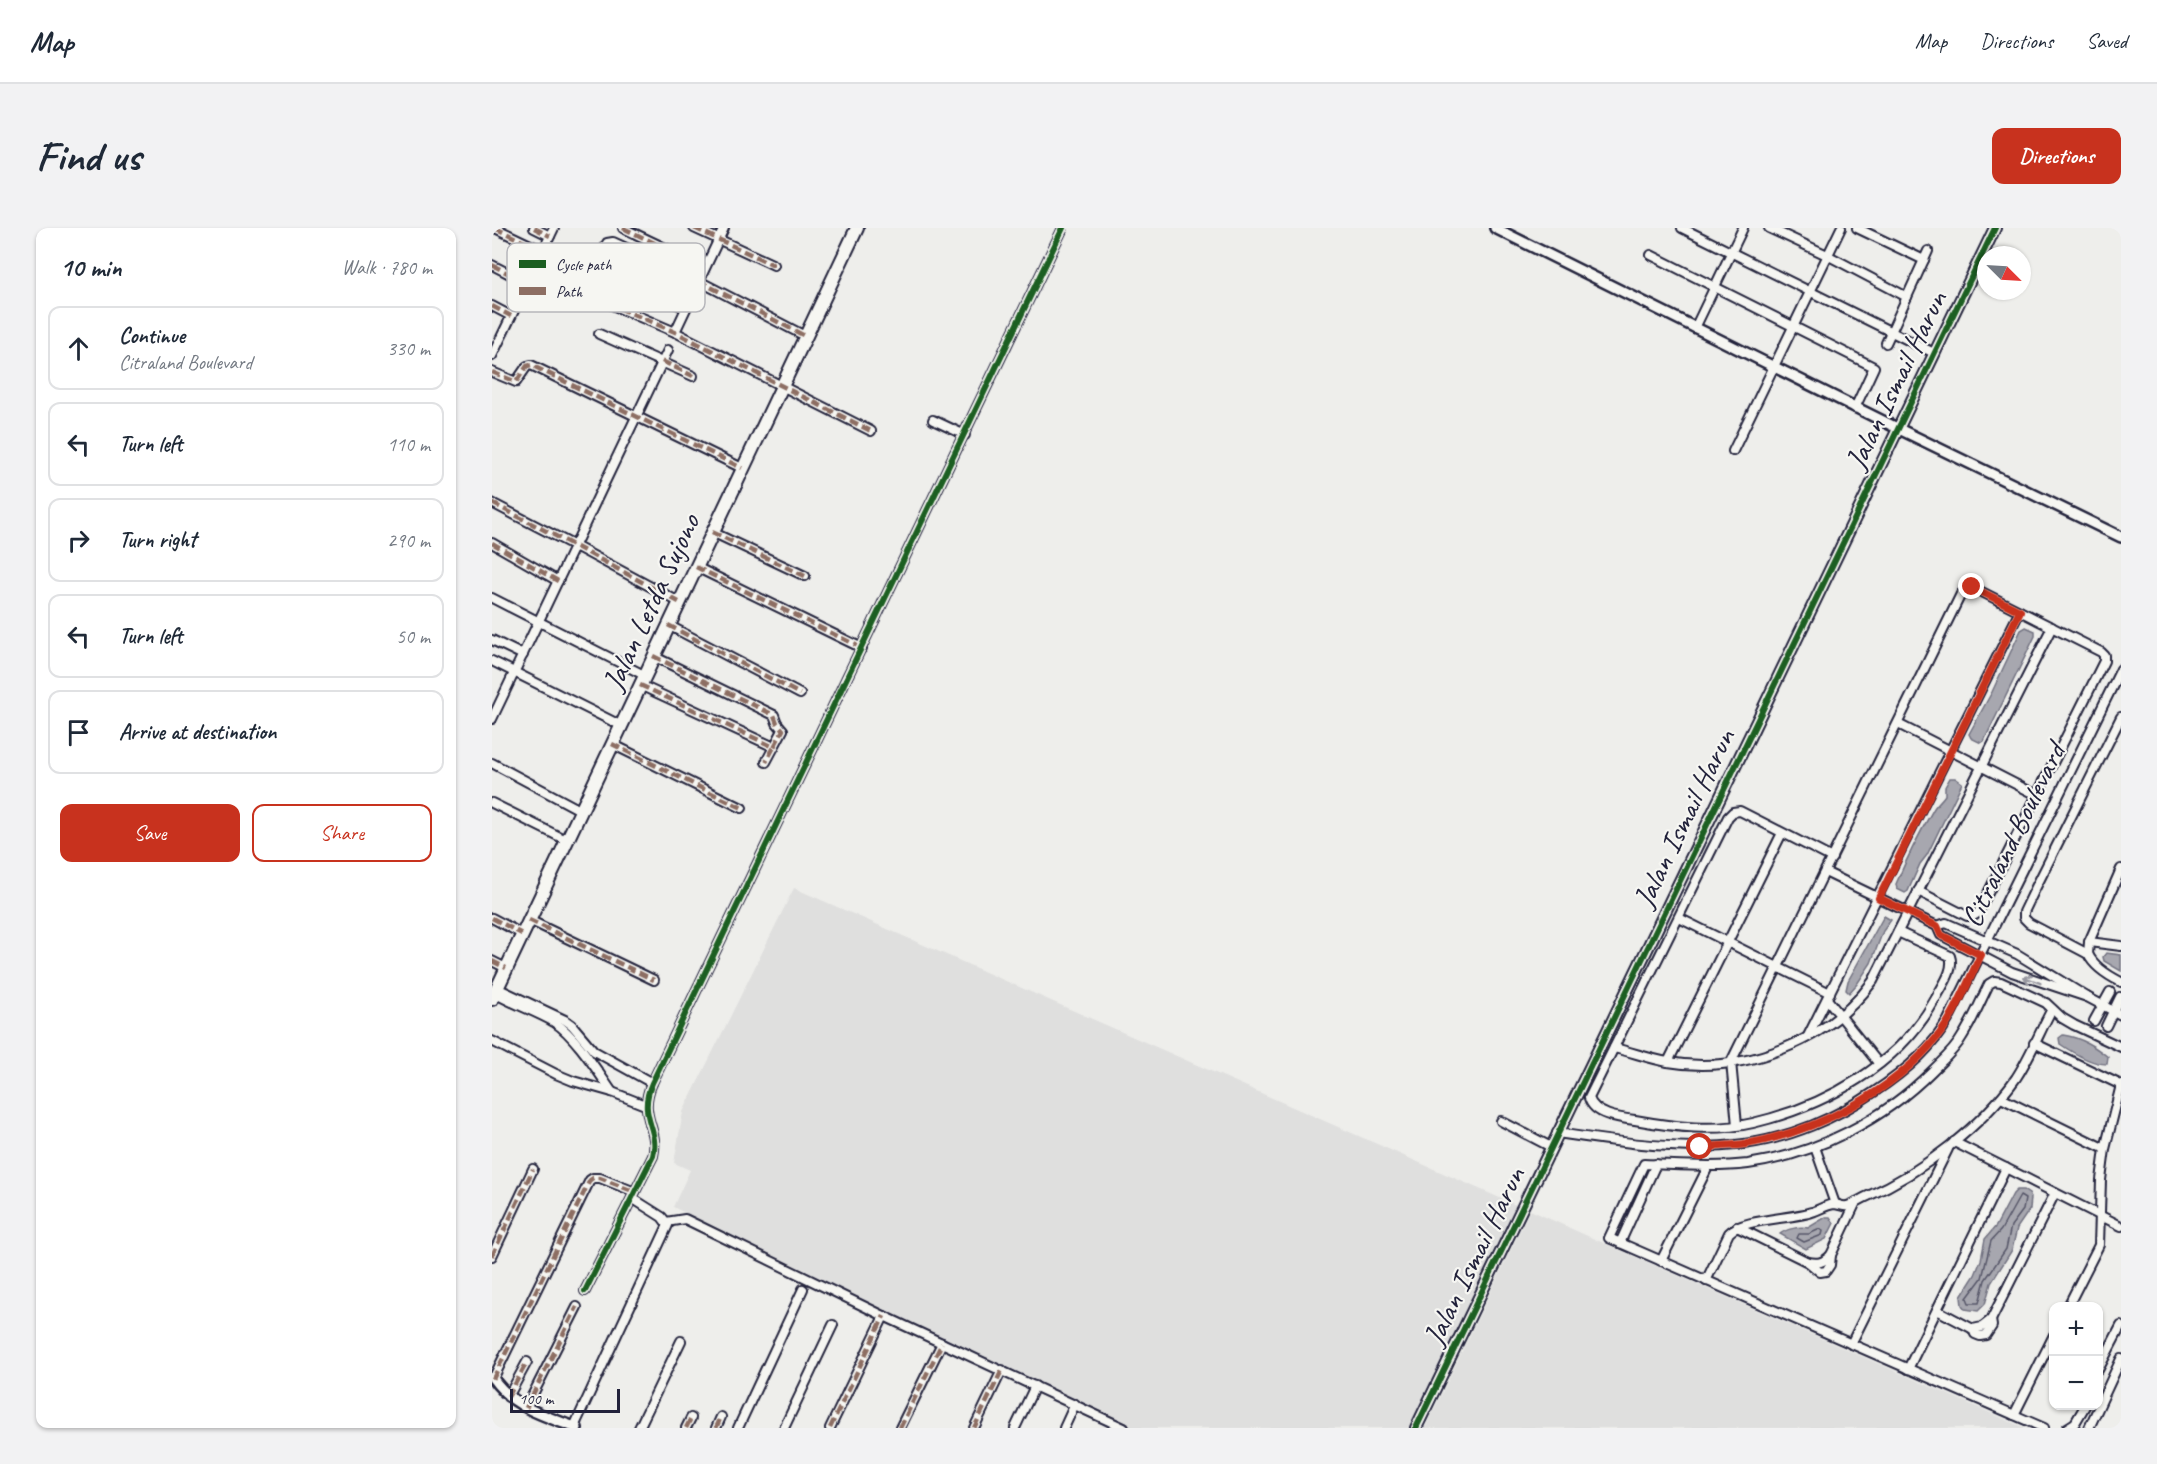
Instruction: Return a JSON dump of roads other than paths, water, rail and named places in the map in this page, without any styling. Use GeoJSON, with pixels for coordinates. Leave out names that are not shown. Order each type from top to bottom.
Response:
{"type":"FeatureCollection","features":[{"type":"Feature","properties":{"kind":"highway","name":"Jalan Letda Sujono"},"geometry":{"type":"LineString","coordinates":[[494,996],[620,725],[857,228]]}},
{"type":"Feature","properties":{"kind":"street"},"geometry":{"type":"LineString","coordinates":[[534,228],[550,236]]}},
{"type":"Feature","properties":{"kind":"street"},"geometry":{"type":"LineString","coordinates":[[547,243],[554,228]]}},
{"type":"Feature","properties":{"kind":"street"},"geometry":{"type":"LineString","coordinates":[[623,228],[655,243]]}},
{"type":"Feature","properties":{"kind":"street"},"geometry":{"type":"LineString","coordinates":[[694,228],[774,265]]}},
{"type":"Feature","properties":{"kind":"street"},"geometry":{"type":"LineString","coordinates":[[705,267],[724,228]]}},
{"type":"Feature","properties":{"kind":"street"},"geometry":{"type":"LineString","coordinates":[[585,1291],[654,1152],[654,1140],[645,1105],[652,1083],[1063,228]]}},
{"type":"Feature","properties":{"kind":"street"},"geometry":{"type":"LineString","coordinates":[[1495,228],[1855,408],[2121,537]]}},
{"type":"Feature","properties":{"kind":"street"},"geometry":{"type":"LineString","coordinates":[[1682,228],[1934,353]]}},
{"type":"Feature","properties":{"kind":"street"},"geometry":{"type":"LineString","coordinates":[[1695,328],[1743,228]]}},
{"type":"Feature","properties":{"kind":"street"},"geometry":{"type":"LineString","coordinates":[[1769,228],[1907,297]]}},
{"type":"Feature","properties":{"kind":"street"},"geometry":{"type":"LineString","coordinates":[[1733,452],[1840,228]]}},
{"type":"Feature","properties":{"kind":"street"},"geometry":{"type":"LineString","coordinates":[[1857,228],[1924,260]]}},
{"type":"Feature","properties":{"kind":"street","name":"Jalan Ismail Harun"},"geometry":{"type":"LineString","coordinates":[[1416,1428],[1995,228]]}},
{"type":"Feature","properties":{"kind":"street"},"geometry":{"type":"LineString","coordinates":[[494,229],[525,243]]}},
{"type":"Feature","properties":{"kind":"street"},"geometry":{"type":"LineString","coordinates":[[1886,343],[1928,251]]}},
{"type":"Feature","properties":{"kind":"street"},"geometry":{"type":"LineString","coordinates":[[1651,255],[1874,367],[1855,408]]}},
{"type":"Feature","properties":{"kind":"street"},"geometry":{"type":"LineString","coordinates":[[492,265],[507,273]]}},
{"type":"Feature","properties":{"kind":"street"},"geometry":{"type":"LineString","coordinates":[[705,284],[805,336]]}},
{"type":"Feature","properties":{"kind":"street"},"geometry":{"type":"LineString","coordinates":[[492,306],[511,316]]}},
{"type":"Feature","properties":{"kind":"street"},"geometry":{"type":"LineString","coordinates":[[492,356],[513,312]]}},
{"type":"Feature","properties":{"kind":"street"},"geometry":{"type":"LineString","coordinates":[[628,312],[675,332],[871,431]]}},
{"type":"Feature","properties":{"kind":"street"},"geometry":{"type":"LineString","coordinates":[[675,332],[684,312]]}},
{"type":"Feature","properties":{"kind":"street"},"geometry":{"type":"LineString","coordinates":[[599,334],[693,376]]}},
{"type":"Feature","properties":{"kind":"street"},"geometry":{"type":"LineString","coordinates":[[492,718],[668,350]]}},
{"type":"Feature","properties":{"kind":"street"},"geometry":{"type":"LineString","coordinates":[[492,372],[516,382],[530,365],[742,468]]}},
{"type":"Feature","properties":{"kind":"street"},"geometry":{"type":"LineString","coordinates":[[933,420],[965,435]]}},
{"type":"Feature","properties":{"kind":"street"},"geometry":{"type":"LineString","coordinates":[[492,503],[679,602]]}},
{"type":"Feature","properties":{"kind":"street"},"geometry":{"type":"LineString","coordinates":[[712,532],[805,576]]}},
{"type":"Feature","properties":{"kind":"street"},"geometry":{"type":"LineString","coordinates":[[492,543],[558,581]]}},
{"type":"Feature","properties":{"kind":"street"},"geometry":{"type":"LineString","coordinates":[[696,567],[862,648]]}},
{"type":"Feature","properties":{"kind":"street"},"geometry":{"type":"LineString","coordinates":[[1737,1125],[1731,1062],[1961,594],[1972,587],[2101,651],[2104,661],[1978,913],[1967,916],[1918,891]]}},
{"type":"Feature","properties":{"kind":"street"},"geometry":{"type":"LineString","coordinates":[[492,598],[642,680],[774,747]]}},
{"type":"Feature","properties":{"kind":"street"},"geometry":{"type":"LineString","coordinates":[[1808,1038],[2020,611]]}},
{"type":"Feature","properties":{"kind":"street"},"geometry":{"type":"LineString","coordinates":[[668,625],[800,694]]}},
{"type":"Feature","properties":{"kind":"street"},"geometry":{"type":"LineString","coordinates":[[1614,1048],[1668,1062],[1698,1064],[1731,1062],[1781,1049],[1808,1038],[1840,1016],[1873,981],[2052,627]]}},
{"type":"Feature","properties":{"kind":"street"},"geometry":{"type":"LineString","coordinates":[[492,640],[523,655]]}},
{"type":"Feature","properties":{"kind":"street"},"geometry":{"type":"LineString","coordinates":[[653,656],[774,715],[783,730],[766,762]]}},
{"type":"Feature","properties":{"kind":"street"},"geometry":{"type":"LineString","coordinates":[[492,661],[620,725]]}},
{"type":"Feature","properties":{"kind":"street","name":"Citraland Boulevard"},"geometry":{"type":"LineString","coordinates":[[1557,1133],[1658,1146],[1700,1147],[1744,1144],[1778,1136],[1826,1120],[1857,1104],[1890,1082],[1940,1035],[2121,669]]}},
{"type":"Feature","properties":{"kind":"street"},"geometry":{"type":"LineString","coordinates":[[2088,954],[2029,923],[2024,918],[2024,912],[2121,717]]}},
{"type":"Feature","properties":{"kind":"street"},"geometry":{"type":"LineString","coordinates":[[1898,724],[2037,795]]}},
{"type":"Feature","properties":{"kind":"street"},"geometry":{"type":"LineString","coordinates":[[612,744],[742,808]]}},
{"type":"Feature","properties":{"kind":"street"},"geometry":{"type":"LineString","coordinates":[[492,763],[580,810]]}},
{"type":"Feature","properties":{"kind":"street"},"geometry":{"type":"LineString","coordinates":[[492,803],[566,840]]}},
{"type":"Feature","properties":{"kind":"street"},"geometry":{"type":"LineString","coordinates":[[1832,858],[1740,811],[1733,812],[1728,817],[1588,1098],[1590,1104],[1599,1111],[1627,1119],[1669,1126],[1714,1127],[1752,1123],[1834,1094],[1878,1064],[1916,1031],[1952,968],[1950,957],[1898,932]]}},
{"type":"Feature","properties":{"kind":"street"},"geometry":{"type":"LineString","coordinates":[[1668,1062],[1782,833]]}},
{"type":"Feature","properties":{"kind":"street"},"geometry":{"type":"LineString","coordinates":[[1825,872],[1937,926],[1941,935],[2012,972],[2087,997]]}},
{"type":"Feature","properties":{"kind":"street"},"geometry":{"type":"LineString","coordinates":[[2092,1027],[2115,985],[2091,960],[2088,954],[2089,942],[2120,873]]}},
{"type":"Feature","properties":{"kind":"street"},"geometry":{"type":"LineString","coordinates":[[492,918],[522,934]]}},
{"type":"Feature","properties":{"kind":"street"},"geometry":{"type":"LineString","coordinates":[[1678,918],[1778,967],[1829,996],[1840,1016],[1878,1064]]}},
{"type":"Feature","properties":{"kind":"street"},"geometry":{"type":"LineString","coordinates":[[529,920],[654,980]]}},
{"type":"Feature","properties":{"kind":"street"},"geometry":{"type":"LineString","coordinates":[[1937,926],[1946,923],[2017,954],[2121,1016]]}},
{"type":"Feature","properties":{"kind":"street"},"geometry":{"type":"LineString","coordinates":[[2089,942],[2121,946]]}},
{"type":"Feature","properties":{"kind":"street"},"geometry":{"type":"LineString","coordinates":[[492,961],[506,968]]}},
{"type":"Feature","properties":{"kind":"street"},"geometry":{"type":"LineString","coordinates":[[2044,1428],[1609,1238],[1644,1164],[1707,1167],[1749,1164],[1815,1147],[1852,1130],[1887,1109],[1919,1084],[1950,1054],[1962,1038],[1989,984],[1994,981],[2001,982],[2046,1004],[2062,1018],[2103,1032],[2121,1047]]}},
{"type":"Feature","properties":{"kind":"street"},"geometry":{"type":"LineString","coordinates":[[494,996],[565,1020],[594,1051],[652,1083]]}},
{"type":"Feature","properties":{"kind":"street"},"geometry":{"type":"LineString","coordinates":[[494,996],[554,1022],[597,1070],[612,1092]]}},
{"type":"Feature","properties":{"kind":"street"},"geometry":{"type":"LineString","coordinates":[[2103,1032],[2120,997]]}},
{"type":"Feature","properties":{"kind":"street"},"geometry":{"type":"LineString","coordinates":[[1706,1281],[1729,1233],[1737,1227],[1757,1221],[1783,1219],[1835,1204],[1845,1207],[1880,1191],[1921,1167],[1952,1144],[2001,1098],[2017,1076],[2052,1009]]}},
{"type":"Feature","properties":{"kind":"street"},"geometry":{"type":"LineString","coordinates":[[492,1041],[556,1074],[645,1105]]}},
{"type":"Feature","properties":{"kind":"street"},"geometry":{"type":"LineString","coordinates":[[2034,1043],[2121,1085],[2101,1180],[2098,1245],[2070,1302]]}},
{"type":"Feature","properties":{"kind":"street"},"geometry":{"type":"LineString","coordinates":[[2001,1098],[2106,1149]]}},
{"type":"Feature","properties":{"kind":"street"},"geometry":{"type":"LineString","coordinates":[[1501,1121],[1551,1148]]}},
{"type":"Feature","properties":{"kind":"street"},"geometry":{"type":"LineString","coordinates":[[1952,1144],[2006,1168],[2121,1226]]}},
{"type":"Feature","properties":{"kind":"street"},"geometry":{"type":"LineString","coordinates":[[1851,1344],[1952,1144]]}},
{"type":"Feature","properties":{"kind":"street"},"geometry":{"type":"LineString","coordinates":[[1815,1147],[1835,1204]]}},
{"type":"Feature","properties":{"kind":"street"},"geometry":{"type":"LineString","coordinates":[[1661,1261],[1707,1167]]}},
{"type":"Feature","properties":{"kind":"street"},"geometry":{"type":"LineString","coordinates":[[1908,1369],[2006,1168]]}},
{"type":"Feature","properties":{"kind":"street"},"geometry":{"type":"LineString","coordinates":[[492,1256],[533,1170]]}},
{"type":"Feature","properties":{"kind":"street"},"geometry":{"type":"LineString","coordinates":[[600,1178],[633,1195],[668,1225],[575,1427],[526,1408],[508,1397],[493,1378],[591,1179],[600,1178]]}},
{"type":"Feature","properties":{"kind":"street"},"geometry":{"type":"LineString","coordinates":[[1937,1310],[1973,1329],[1975,1334],[1986,1335],[1992,1326],[1991,1320],[2055,1192]]}},
{"type":"Feature","properties":{"kind":"street"},"geometry":{"type":"LineString","coordinates":[[1737,1227],[1808,1262],[1820,1272],[1826,1271],[1856,1202]]}},
{"type":"Feature","properties":{"kind":"street"},"geometry":{"type":"LineString","coordinates":[[666,1222],[685,1219],[884,1316],[1125,1428]]}},
{"type":"Feature","properties":{"kind":"street"},"geometry":{"type":"LineString","coordinates":[[738,1428],[803,1289]]}},
{"type":"Feature","properties":{"kind":"street"},"geometry":{"type":"LineString","coordinates":[[526,1408],[577,1307]]}},
{"type":"Feature","properties":{"kind":"street"},"geometry":{"type":"LineString","coordinates":[[830,1428],[884,1316]]}},
{"type":"Feature","properties":{"kind":"street"},"geometry":{"type":"LineString","coordinates":[[784,1428],[833,1325]]}},
{"type":"Feature","properties":{"kind":"street"},"geometry":{"type":"LineString","coordinates":[[2103,1361],[2121,1326]]}},
{"type":"Feature","properties":{"kind":"street"},"geometry":{"type":"LineString","coordinates":[[639,1428],[681,1341]]}},
{"type":"Feature","properties":{"kind":"street"},"geometry":{"type":"LineString","coordinates":[[900,1428],[942,1343]]}},
{"type":"Feature","properties":{"kind":"street"},"geometry":{"type":"LineString","coordinates":[[2014,1415],[2049,1345]]}},
{"type":"Feature","properties":{"kind":"street"},"geometry":{"type":"LineString","coordinates":[[2089,1428],[2121,1359]]}},
{"type":"Feature","properties":{"kind":"street"},"geometry":{"type":"LineString","coordinates":[[508,1397],[527,1362]]}},
{"type":"Feature","properties":{"kind":"street"},"geometry":{"type":"LineString","coordinates":[[974,1428],[1002,1370]]}},
{"type":"Feature","properties":{"kind":"street"},"geometry":{"type":"LineString","coordinates":[[1015,1428],[1035,1386]]}},
{"type":"Feature","properties":{"kind":"street"},"geometry":{"type":"LineString","coordinates":[[1064,1428],[1075,1404]]}},
{"type":"Feature","properties":{"kind":"street"},"geometry":{"type":"LineString","coordinates":[[2067,1428],[2075,1423],[2083,1410]]}},
{"type":"Feature","properties":{"kind":"street"},"geometry":{"type":"LineString","coordinates":[[686,1428],[691,1418]]}},
{"type":"Feature","properties":{"kind":"street"},"geometry":{"type":"LineString","coordinates":[[716,1428],[721,1418]]}},
{"type":"Feature","properties":{"kind":"water"},"geometry":{"type":"Polygon","coordinates":[[[2026,627],[2035,631],[2035,636],[1981,743],[1971,738],[1969,734],[2021,630],[2026,627]]]}},
{"type":"Feature","properties":{"kind":"water"},"geometry":{"type":"Polygon","coordinates":[[[1950,778],[1955,778],[1962,783],[1927,855],[1905,893],[1897,889],[1896,884],[1934,808],[1945,795],[1945,787],[1950,778]]]}},
{"type":"Feature","properties":{"kind":"water"},"geometry":{"type":"Polygon","coordinates":[[[1884,916],[1891,920],[1883,931],[1871,963],[1849,993],[1846,990],[1848,981],[1884,916]]]}},
{"type":"Feature","properties":{"kind":"water"},"geometry":{"type":"Polygon","coordinates":[[[2106,953],[2121,955],[2121,971],[2104,961],[2103,957],[2106,953]]]}},
{"type":"Feature","properties":{"kind":"water"},"geometry":{"type":"Polygon","coordinates":[[[2063,1035],[2082,1040],[2098,1049],[2108,1057],[2107,1064],[2089,1060],[2060,1044],[2059,1038],[2063,1035]]]}},
{"type":"Feature","properties":{"kind":"water"},"geometry":{"type":"Polygon","coordinates":[[[2017,1190],[2023,1190],[2029,1194],[2030,1209],[2017,1228],[2012,1250],[1991,1283],[1985,1304],[1978,1311],[1965,1309],[1961,1297],[1975,1275],[1985,1239],[1996,1226],[2017,1190]]]}},
{"type":"Feature","properties":{"kind":"water"},"geometry":{"type":"Polygon","coordinates":[[[1830,1217],[1834,1223],[1826,1239],[1806,1249],[1780,1234],[1793,1228],[1808,1228],[1830,1217]]]}}]}
